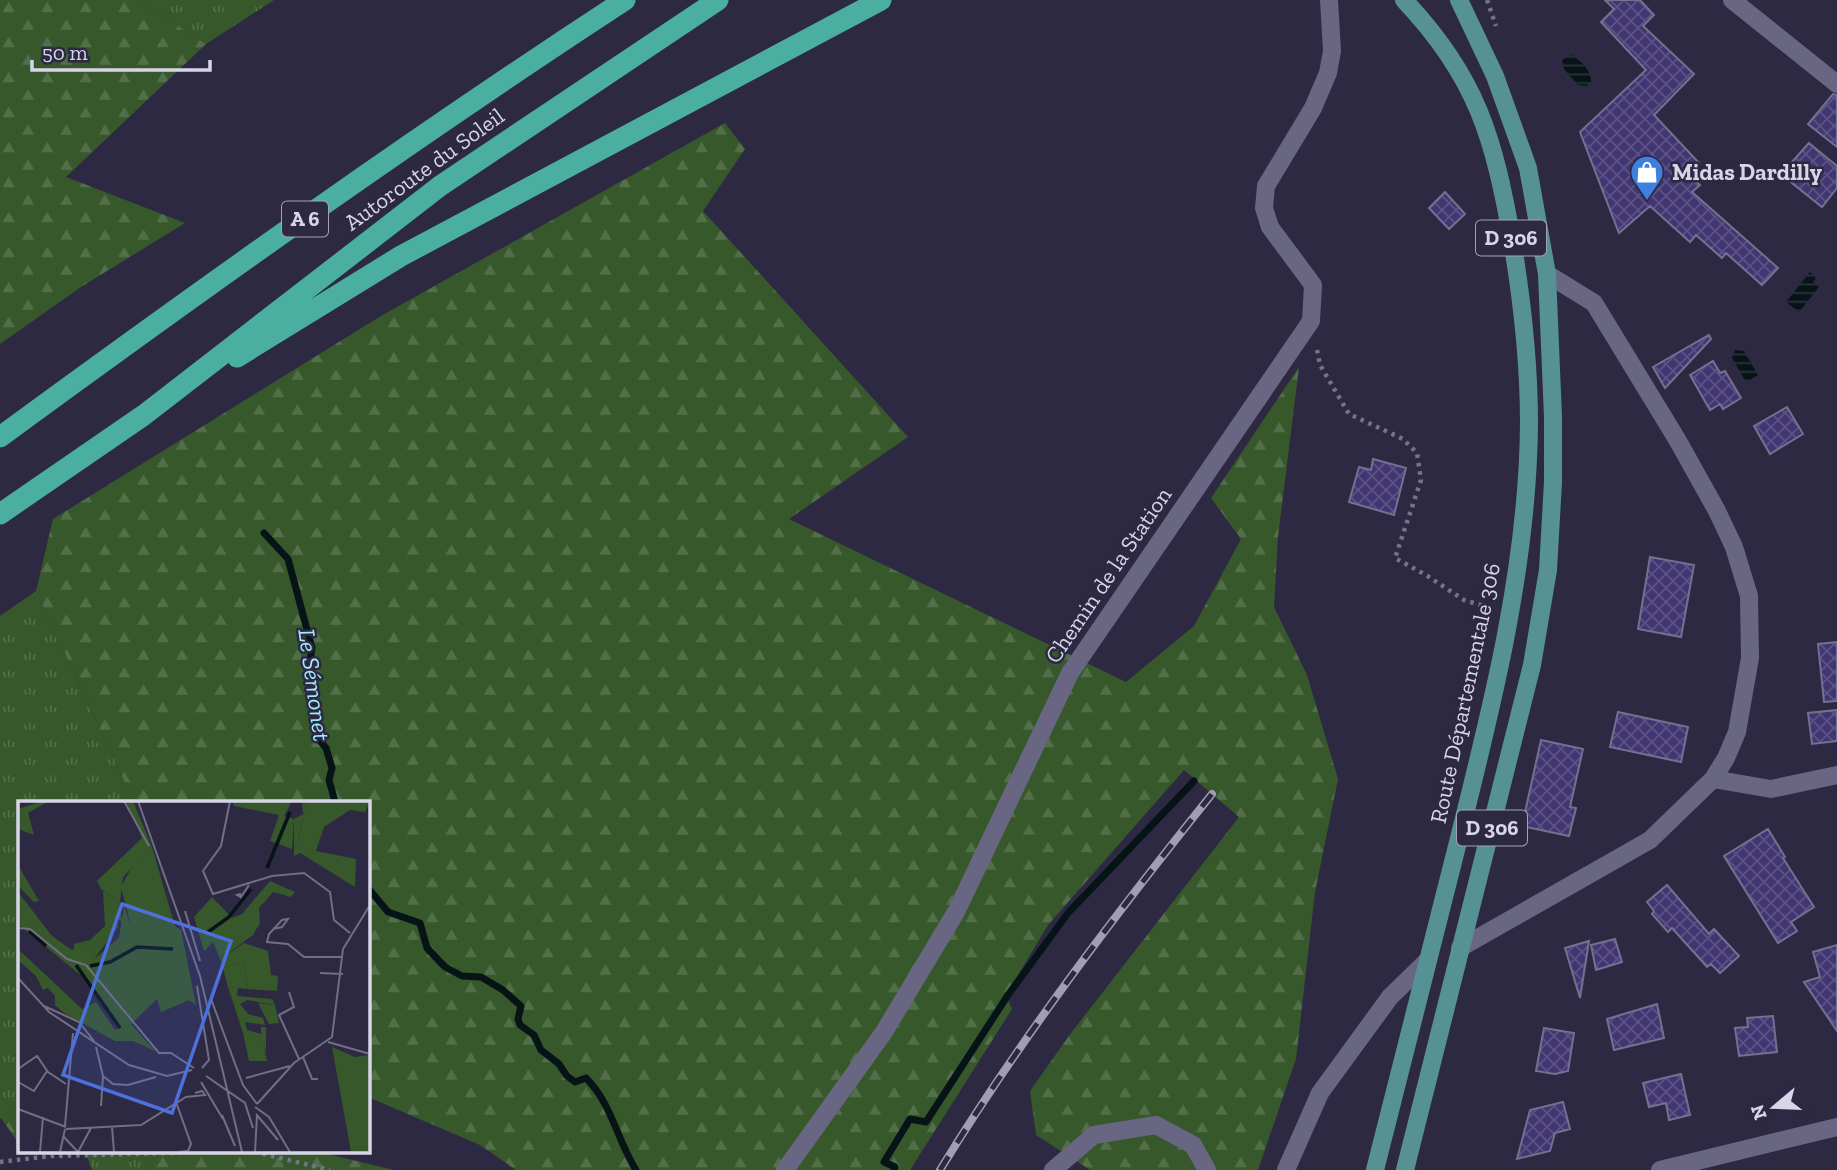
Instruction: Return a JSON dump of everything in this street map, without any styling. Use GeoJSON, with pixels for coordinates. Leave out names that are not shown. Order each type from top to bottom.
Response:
{"type":"FeatureCollection","features":[{"type":"Feature","properties":{"kind":"highway","name":"Autoroute du Soleil"},"geometry":{"type":"LineString","coordinates":[[0,514],[144,415],[440,186],[718,0]]}},
{"type":"Feature","properties":{"kind":"highway"},"geometry":{"type":"LineString","coordinates":[[144,415],[401,256],[881,0]]}},
{"type":"Feature","properties":{"kind":"highway","name":"Autoroute du Soleil"},"geometry":{"type":"LineString","coordinates":[[0,437],[422,136],[621,2]]}},
{"type":"Feature","properties":{"kind":"main road","name":"Route Départementale 306"},"geometry":{"type":"LineString","coordinates":[[1375,1170],[1477,765],[1510,614],[1525,504],[1529,422],[1521,302],[1500,171],[1466,81],[1437,37],[1404,0]]}},
{"type":"Feature","properties":{"kind":"main road","name":"D 306"},"geometry":{"type":"LineString","coordinates":[[1405,1170],[1526,691],[1548,570],[1553,417],[1548,274],[1528,168],[1495,76],[1459,0]]}},
{"type":"Feature","properties":{"kind":"street"},"geometry":{"type":"LineString","coordinates":[[1311,321],[1313,285],[1270,227],[1264,208],[1266,186],[1313,108],[1328,73],[1332,51],[1329,0]]}},
{"type":"Feature","properties":{"kind":"street"},"geometry":{"type":"LineString","coordinates":[[1732,0],[1837,84]]}},
{"type":"Feature","properties":{"kind":"street"},"geometry":{"type":"LineString","coordinates":[[1460,948],[1650,840],[1713,779],[1737,732],[1750,658],[1749,596],[1734,547],[1678,441],[1594,303],[1548,274]]}},
{"type":"Feature","properties":{"kind":"street","name":"Chemin de la Station"},"geometry":{"type":"LineString","coordinates":[[785,1170],[884,1032],[956,912],[1070,673],[1311,321]]}},
{"type":"Feature","properties":{"kind":"street"},"geometry":{"type":"LineString","coordinates":[[1713,779],[1772,789],[1837,775]]}},
{"type":"Feature","properties":{"kind":"street"},"geometry":{"type":"LineString","coordinates":[[1286,1170],[1320,1093],[1390,997],[1428,960]]}},
{"type":"Feature","properties":{"kind":"street"},"geometry":{"type":"LineString","coordinates":[[1053,1170],[1094,1135],[1156,1125],[1193,1145],[1208,1170]]}},
{"type":"Feature","properties":{"kind":"street"},"geometry":{"type":"LineString","coordinates":[[1660,1170],[1837,1127]]}},
{"type":"Feature","properties":{"kind":"path"},"geometry":{"type":"LineString","coordinates":[[1311,321],[1320,365],[1349,415],[1403,439],[1417,453],[1421,480],[1395,558],[1464,600],[1510,614]]}},
{"type":"Feature","properties":{"kind":"path"},"geometry":{"type":"LineString","coordinates":[[1,1170],[1,1162],[51,1156],[211,1152]]}},
{"type":"Feature","properties":{"kind":"path"},"geometry":{"type":"LineString","coordinates":[[255,1152],[330,1170]]}},
{"type":"Feature","properties":{"kind":"green space"},"geometry":{"type":"Polygon","coordinates":[[[0,0],[138,0],[206,44],[66,177],[185,223],[81,287],[0,344],[0,0]]]}},
{"type":"Feature","properties":{"kind":"green space"},"geometry":{"type":"Polygon","coordinates":[[[138,0],[274,0],[206,44],[138,0]]]}},
{"type":"Feature","properties":{"kind":"green space"},"geometry":{"type":"Polygon","coordinates":[[[725,123],[745,149],[703,211],[908,437],[789,519],[1126,682],[1194,626],[1241,539],[1211,498],[1299,367],[1278,537],[1274,607],[1307,675],[1338,779],[1315,892],[1296,1059],[1258,1170],[1090,1170],[1036,1135],[1030,1091],[1071,1033],[1239,817],[1184,770],[1048,925],[1006,995],[1012,1009],[910,1170],[516,1170],[480,1145],[369,1097],[369,801],[134,801],[36,591],[53,519],[381,316],[725,123]]]}},
{"type":"Feature","properties":{"kind":"green space"},"geometry":{"type":"Polygon","coordinates":[[[36,591],[134,801],[18,801],[18,1107],[0,1119],[0,616],[36,591]]]}},
{"type":"Feature","properties":{"kind":"green space"},"geometry":{"type":"Polygon","coordinates":[[[18,1107],[18,1141],[17,1141],[1,1118],[18,1107]]]}},
{"type":"Feature","properties":{"kind":"green space"},"geometry":{"type":"Polygon","coordinates":[[[85,1152],[159,1152],[150,1170],[92,1170],[85,1152]]]}},
{"type":"Feature","properties":{"kind":"green space"},"geometry":{"type":"Polygon","coordinates":[[[159,1152],[319,1152],[394,1170],[150,1170],[159,1152]]]}},
{"type":"Feature","properties":{"kind":"shaded area"},"geometry":{"type":"Polygon","coordinates":[[[1571,55],[1582,62],[1590,74],[1591,82],[1586,86],[1578,85],[1564,69],[1562,60],[1571,55]]]}},
{"type":"Feature","properties":{"kind":"shaded area"},"geometry":{"type":"Polygon","coordinates":[[[1810,272],[1816,278],[1813,282],[1819,287],[1799,312],[1786,302],[1810,272]]]}},
{"type":"Feature","properties":{"kind":"shaded area"},"geometry":{"type":"Polygon","coordinates":[[[1735,350],[1744,351],[1758,375],[1746,382],[1732,358],[1735,350]]]}},
{"type":"Feature","properties":{"kind":"building"},"geometry":{"type":"Polygon","coordinates":[[[1605,0],[1640,0],[1654,15],[1643,26],[1694,74],[1654,115],[1699,163],[1687,174],[1700,185],[1692,192],[1778,268],[1762,285],[1726,253],[1722,258],[1696,235],[1690,242],[1650,206],[1619,233],[1580,132],[1646,70],[1601,22],[1614,9],[1605,0]]]}},
{"type":"Feature","properties":{"kind":"building"},"geometry":{"type":"Polygon","coordinates":[[[1833,94],[1837,95],[1837,147],[1808,124],[1833,94]]]}},
{"type":"Feature","properties":{"kind":"building"},"geometry":{"type":"Polygon","coordinates":[[[1809,143],[1837,166],[1837,188],[1822,207],[1787,179],[1797,166],[1792,162],[1809,143]]]}},
{"type":"Feature","properties":{"kind":"building"},"geometry":{"type":"Polygon","coordinates":[[[1445,192],[1465,214],[1449,229],[1429,208],[1445,192]]]}},
{"type":"Feature","properties":{"kind":"building"},"geometry":{"type":"Polygon","coordinates":[[[1709,335],[1711,339],[1665,388],[1653,367],[1709,335]]]}},
{"type":"Feature","properties":{"kind":"building"},"geometry":{"type":"Polygon","coordinates":[[[1713,361],[1720,373],[1725,371],[1741,398],[1723,409],[1720,404],[1710,410],[1690,375],[1713,361]]]}},
{"type":"Feature","properties":{"kind":"building"},"geometry":{"type":"Polygon","coordinates":[[[1787,407],[1803,434],[1770,454],[1754,426],[1787,407]]]}},
{"type":"Feature","properties":{"kind":"building"},"geometry":{"type":"Polygon","coordinates":[[[1373,459],[1406,468],[1394,515],[1349,502],[1359,467],[1371,470],[1373,459]]]}},
{"type":"Feature","properties":{"kind":"building"},"geometry":{"type":"Polygon","coordinates":[[[1650,557],[1694,565],[1681,637],[1638,629],[1650,557]]]}},
{"type":"Feature","properties":{"kind":"building"},"geometry":{"type":"Polygon","coordinates":[[[1837,642],[1837,701],[1824,702],[1818,644],[1837,642]]]}},
{"type":"Feature","properties":{"kind":"building"},"geometry":{"type":"Polygon","coordinates":[[[1837,710],[1837,741],[1812,744],[1808,713],[1837,710]]]}},
{"type":"Feature","properties":{"kind":"building"},"geometry":{"type":"Polygon","coordinates":[[[1618,712],[1688,727],[1681,762],[1610,747],[1618,712]]]}},
{"type":"Feature","properties":{"kind":"building"},"geometry":{"type":"Polygon","coordinates":[[[1541,740],[1583,749],[1570,807],[1576,808],[1569,836],[1522,826],[1541,740]]]}},
{"type":"Feature","properties":{"kind":"building"},"geometry":{"type":"Polygon","coordinates":[[[1768,829],[1814,907],[1791,922],[1797,931],[1778,943],[1724,856],[1768,829]]]}},
{"type":"Feature","properties":{"kind":"building"},"geometry":{"type":"Polygon","coordinates":[[[1667,885],[1709,934],[1714,929],[1739,956],[1720,973],[1711,964],[1707,967],[1672,928],[1668,932],[1652,914],[1654,911],[1647,902],[1667,885]]]}},
{"type":"Feature","properties":{"kind":"building"},"geometry":{"type":"Polygon","coordinates":[[[1615,939],[1622,962],[1596,970],[1591,945],[1615,939]]]}},
{"type":"Feature","properties":{"kind":"building"},"geometry":{"type":"Polygon","coordinates":[[[1589,941],[1580,998],[1565,948],[1589,941]]]}},
{"type":"Feature","properties":{"kind":"building"},"geometry":{"type":"Polygon","coordinates":[[[1837,945],[1837,1031],[1804,982],[1820,977],[1813,952],[1837,945]]]}},
{"type":"Feature","properties":{"kind":"building"},"geometry":{"type":"Polygon","coordinates":[[[1657,1004],[1664,1038],[1614,1050],[1607,1019],[1657,1004]]]}},
{"type":"Feature","properties":{"kind":"building"},"geometry":{"type":"Polygon","coordinates":[[[1773,1016],[1777,1052],[1739,1056],[1735,1028],[1748,1027],[1747,1018],[1773,1016]]]}},
{"type":"Feature","properties":{"kind":"building"},"geometry":{"type":"Polygon","coordinates":[[[1544,1028],[1574,1033],[1568,1071],[1555,1074],[1536,1071],[1544,1028]]]}},
{"type":"Feature","properties":{"kind":"building"},"geometry":{"type":"Polygon","coordinates":[[[1681,1074],[1690,1115],[1669,1120],[1666,1103],[1649,1107],[1643,1083],[1681,1074]]]}},
{"type":"Feature","properties":{"kind":"building"},"geometry":{"type":"Polygon","coordinates":[[[1563,1102],[1570,1129],[1555,1133],[1550,1151],[1517,1159],[1530,1110],[1563,1102]]]}},
{"type":"Feature","properties":{"kind":"waterway","name":"Le Sémonet"},"geometry":{"type":"LineString","coordinates":[[264,533],[288,559],[312,648],[308,671],[317,737],[326,748],[332,768],[329,780],[335,801]]}},
{"type":"Feature","properties":{"kind":"waterway"},"geometry":{"type":"LineString","coordinates":[[894,1170],[895,1167],[884,1162],[910,1119],[926,1122],[1008,995],[1068,913],[1194,781]]}},
{"type":"Feature","properties":{"kind":"waterway","name":"Le Sémonet"},"geometry":{"type":"LineString","coordinates":[[369,889],[388,912],[420,923],[427,948],[445,967],[462,976],[481,977],[503,990],[521,1006],[518,1019],[520,1025],[534,1035],[541,1050],[559,1064],[575,1082],[586,1078],[595,1088],[636,1170]]}},
{"type":"Feature","properties":{"kind":"railway"},"geometry":{"type":"LineString","coordinates":[[940,1170],[1036,1025],[1140,885],[1212,794]]}},
{"type":"Feature","properties":{"kind":"place","name":"Midas Dardilly"},"geometry":{"type":"Point","coordinates":[1647,202]}}]}
